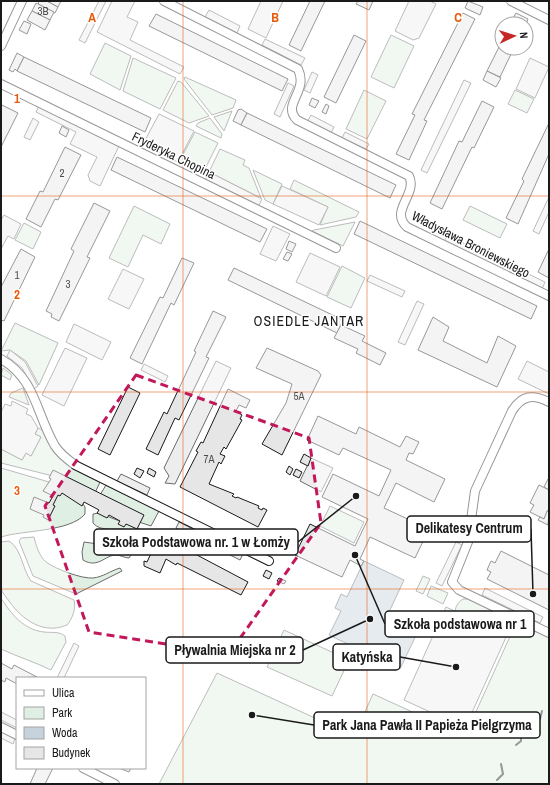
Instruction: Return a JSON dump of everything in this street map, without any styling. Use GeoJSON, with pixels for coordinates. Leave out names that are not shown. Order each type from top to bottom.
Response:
{"type":"FeatureCollection","features":[{"type":"Feature","properties":{"kind":"street"},"geometry":{"type":"LineString","coordinates":[[1,46],[22,1]]}},
{"type":"Feature","properties":{"kind":"street","name":"Władysława Broniewskiego"},"geometry":{"type":"LineString","coordinates":[[164,1],[298,69],[301,79],[301,87],[292,107],[291,113],[297,120],[409,176],[410,189],[400,214],[402,223],[406,227],[549,296]]}},
{"type":"Feature","properties":{"kind":"street"},"geometry":{"type":"LineString","coordinates":[[511,1],[549,20]]}},
{"type":"Feature","properties":{"kind":"street","name":"Fryderyka Chopina"},"geometry":{"type":"LineString","coordinates":[[1,84],[336,248]]}},
{"type":"Feature","properties":{"kind":"street"},"geometry":{"type":"LineString","coordinates":[[1,359],[12,365],[22,375],[33,394],[55,446],[75,465],[269,561]]}},
{"type":"Feature","properties":{"kind":"street"},"geometry":{"type":"LineString","coordinates":[[549,402],[537,397],[527,397],[519,402],[512,411],[475,491],[468,542],[452,582],[459,590],[549,632]]}},
{"type":"Feature","properties":{"kind":"street"},"geometry":{"type":"LineString","coordinates":[[1,727],[16,734]]}},
{"type":"Feature","properties":{"kind":"street"},"geometry":{"type":"LineString","coordinates":[[85,769],[116,784]]}},
{"type":"Feature","properties":{"kind":"highlighted area"},"geometry":{"type":"Polygon","coordinates":[[[136,375],[309,438],[321,523],[229,654],[89,632],[45,506],[136,375]]]}},
{"type":"Feature","properties":{"kind":"green space"},"geometry":{"type":"Polygon","coordinates":[[[391,35],[414,46],[394,88],[371,77],[391,35]]]}},
{"type":"Feature","properties":{"kind":"green space"},"geometry":{"type":"Polygon","coordinates":[[[105,43],[131,56],[120,90],[90,74],[105,43]]]}},
{"type":"Feature","properties":{"kind":"green space"},"geometry":{"type":"Polygon","coordinates":[[[133,58],[176,78],[160,109],[123,91],[133,58]]]}},
{"type":"Feature","properties":{"kind":"green space"},"geometry":{"type":"Polygon","coordinates":[[[185,77],[236,100],[233,108],[212,115],[184,79],[185,77]]]}},
{"type":"Feature","properties":{"kind":"green space"},"geometry":{"type":"Polygon","coordinates":[[[178,81],[181,82],[209,116],[189,123],[163,110],[178,81]]]}},
{"type":"Feature","properties":{"kind":"green space"},"geometry":{"type":"Polygon","coordinates":[[[364,90],[386,101],[367,139],[346,129],[364,90]]]}},
{"type":"Feature","properties":{"kind":"green space"},"geometry":{"type":"Polygon","coordinates":[[[515,90],[534,99],[527,113],[508,104],[515,90]]]}},
{"type":"Feature","properties":{"kind":"green space"},"geometry":{"type":"Polygon","coordinates":[[[232,111],[224,131],[214,117],[232,111]]]}},
{"type":"Feature","properties":{"kind":"green space"},"geometry":{"type":"Polygon","coordinates":[[[210,118],[222,134],[221,138],[196,126],[198,123],[210,118]]]}},
{"type":"Feature","properties":{"kind":"green space"},"geometry":{"type":"Polygon","coordinates":[[[195,132],[218,143],[203,173],[179,162],[195,132]]]}},
{"type":"Feature","properties":{"kind":"green space"},"geometry":{"type":"Polygon","coordinates":[[[220,149],[245,160],[243,165],[249,168],[261,198],[209,172],[220,149]]]}},
{"type":"Feature","properties":{"kind":"green space"},"geometry":{"type":"Polygon","coordinates":[[[253,170],[282,184],[273,204],[265,200],[253,170]]]}},
{"type":"Feature","properties":{"kind":"green space"},"geometry":{"type":"Polygon","coordinates":[[[294,180],[359,212],[356,217],[320,225],[328,207],[290,189],[294,180]]]}},
{"type":"Feature","properties":{"kind":"green space"},"geometry":{"type":"Polygon","coordinates":[[[134,206],[170,224],[161,244],[143,235],[128,267],[109,258],[134,206]]]}},
{"type":"Feature","properties":{"kind":"green space"},"geometry":{"type":"Polygon","coordinates":[[[470,206],[507,224],[500,238],[463,220],[470,206]]]}},
{"type":"Feature","properties":{"kind":"green space"},"geometry":{"type":"Polygon","coordinates":[[[355,222],[343,246],[312,231],[314,230],[355,222]]]}},
{"type":"Feature","properties":{"kind":"green space"},"geometry":{"type":"Polygon","coordinates":[[[24,223],[41,232],[33,249],[15,240],[24,223]]]}},
{"type":"Feature","properties":{"kind":"green space"},"geometry":{"type":"Polygon","coordinates":[[[342,266],[365,278],[351,308],[327,297],[342,266]]]}},
{"type":"Feature","properties":{"kind":"green space"},"geometry":{"type":"Polygon","coordinates":[[[15,323],[58,343],[39,385],[26,361],[10,350],[1,351],[15,323]]]}},
{"type":"Feature","properties":{"kind":"green space"},"geometry":{"type":"Polygon","coordinates":[[[3,368],[12,375],[10,380],[1,375],[3,368]]]}},
{"type":"Feature","properties":{"kind":"green space"},"geometry":{"type":"Polygon","coordinates":[[[23,388],[29,405],[9,397],[11,393],[23,388]]]}},
{"type":"Feature","properties":{"kind":"green space"},"geometry":{"type":"Polygon","coordinates":[[[38,428],[44,432],[53,450],[60,458],[76,470],[100,482],[94,495],[53,476],[1,463],[1,449],[22,460],[26,453],[31,456],[41,437],[35,434],[38,428]]]}},
{"type":"Feature","properties":{"kind":"green space"},"geometry":{"type":"Polygon","coordinates":[[[1,468],[56,484],[81,501],[85,507],[85,514],[78,520],[69,524],[46,530],[1,537],[1,468]]]}},
{"type":"Feature","properties":{"kind":"green space"},"geometry":{"type":"Polygon","coordinates":[[[106,485],[159,511],[151,526],[139,522],[97,500],[106,485]]]}},
{"type":"Feature","properties":{"kind":"green space"},"geometry":{"type":"Polygon","coordinates":[[[330,506],[364,522],[354,543],[320,526],[330,506]]]}},
{"type":"Feature","properties":{"kind":"green space"},"geometry":{"type":"Polygon","coordinates":[[[99,513],[140,529],[143,537],[140,541],[136,539],[130,530],[105,529],[96,526],[93,523],[93,514],[99,513]]]}},
{"type":"Feature","properties":{"kind":"green space"},"geometry":{"type":"Polygon","coordinates":[[[34,537],[41,557],[50,565],[62,570],[88,578],[100,576],[120,568],[122,571],[76,594],[33,576],[19,541],[21,538],[34,537]]]}},
{"type":"Feature","properties":{"kind":"green space"},"geometry":{"type":"Polygon","coordinates":[[[110,538],[135,549],[129,558],[116,555],[93,563],[83,560],[82,552],[84,542],[98,544],[110,538]]]}},
{"type":"Feature","properties":{"kind":"green space"},"geometry":{"type":"Polygon","coordinates":[[[9,541],[17,549],[31,581],[74,600],[74,613],[67,625],[58,628],[50,628],[34,624],[27,620],[14,608],[5,595],[1,584],[1,542],[9,541]]]}},
{"type":"Feature","properties":{"kind":"green space"},"geometry":{"type":"Polygon","coordinates":[[[423,576],[430,579],[423,594],[416,591],[423,576]]]}},
{"type":"Feature","properties":{"kind":"green space"},"geometry":{"type":"Polygon","coordinates":[[[431,586],[448,593],[443,604],[427,596],[431,586]]]}},
{"type":"Feature","properties":{"kind":"green space"},"geometry":{"type":"Polygon","coordinates":[[[1,598],[9,610],[24,625],[37,631],[58,633],[65,636],[66,642],[51,670],[1,649],[1,598]]]}},
{"type":"Feature","properties":{"kind":"green space"},"geometry":{"type":"Polygon","coordinates":[[[463,599],[468,599],[501,614],[504,621],[499,631],[456,613],[457,605],[463,599]]]}},
{"type":"Feature","properties":{"kind":"green space"},"geometry":{"type":"Polygon","coordinates":[[[521,624],[549,637],[549,784],[159,784],[217,673],[354,736],[373,694],[465,736],[512,632],[521,624]]]}},
{"type":"Feature","properties":{"kind":"green space"},"geometry":{"type":"Polygon","coordinates":[[[284,630],[349,660],[332,696],[267,667],[284,630]]]}},
{"type":"Feature","properties":{"kind":"shaded area"},"geometry":{"type":"Polygon","coordinates":[[[99,1],[106,1],[85,43],[79,40],[99,1]]]}},
{"type":"Feature","properties":{"kind":"shaded area"},"geometry":{"type":"Polygon","coordinates":[[[112,1],[135,1],[127,17],[138,22],[130,40],[184,67],[180,74],[97,32],[112,1]]]}},
{"type":"Feature","properties":{"kind":"shaded area"},"geometry":{"type":"Polygon","coordinates":[[[261,1],[283,1],[266,38],[248,29],[261,1]]]}},
{"type":"Feature","properties":{"kind":"shaded area"},"geometry":{"type":"Polygon","coordinates":[[[409,1],[430,1],[436,4],[419,38],[413,40],[395,31],[409,1]]]}},
{"type":"Feature","properties":{"kind":"shaded area"},"geometry":{"type":"Polygon","coordinates":[[[209,10],[240,26],[237,33],[205,17],[209,10]]]}},
{"type":"Feature","properties":{"kind":"shaded area"},"geometry":{"type":"Polygon","coordinates":[[[265,39],[305,58],[301,65],[262,45],[265,39]]]}},
{"type":"Feature","properties":{"kind":"shaded area"},"geometry":{"type":"Polygon","coordinates":[[[530,58],[549,67],[535,98],[516,89],[530,58]]]}},
{"type":"Feature","properties":{"kind":"shaded area"},"geometry":{"type":"Polygon","coordinates":[[[312,72],[318,75],[310,93],[304,90],[312,72]]]}},
{"type":"Feature","properties":{"kind":"shaded area"},"geometry":{"type":"Polygon","coordinates":[[[464,80],[471,83],[427,173],[421,170],[464,80]]]}},
{"type":"Feature","properties":{"kind":"shaded area"},"geometry":{"type":"Polygon","coordinates":[[[288,83],[294,86],[280,117],[274,114],[288,83]]]}},
{"type":"Feature","properties":{"kind":"shaded area"},"geometry":{"type":"Polygon","coordinates":[[[39,106],[119,146],[100,186],[90,181],[88,175],[97,157],[70,144],[76,132],[36,112],[39,106]]]}},
{"type":"Feature","properties":{"kind":"shaded area"},"geometry":{"type":"Polygon","coordinates":[[[159,114],[194,131],[178,162],[143,144],[159,114]]]}},
{"type":"Feature","properties":{"kind":"shaded area"},"geometry":{"type":"Polygon","coordinates":[[[311,115],[334,127],[331,133],[307,122],[311,115]]]}},
{"type":"Feature","properties":{"kind":"shaded area"},"geometry":{"type":"Polygon","coordinates":[[[33,118],[39,122],[30,140],[24,137],[33,118]]]}},
{"type":"Feature","properties":{"kind":"shaded area"},"geometry":{"type":"Polygon","coordinates":[[[345,132],[369,144],[366,149],[342,138],[345,132]]]}},
{"type":"Feature","properties":{"kind":"shaded area"},"geometry":{"type":"Polygon","coordinates":[[[209,172],[262,199],[258,207],[205,180],[209,172]]]}},
{"type":"Feature","properties":{"kind":"shaded area"},"geometry":{"type":"Polygon","coordinates":[[[282,186],[328,207],[319,225],[273,204],[282,186]]]}},
{"type":"Feature","properties":{"kind":"shaded area"},"geometry":{"type":"Polygon","coordinates":[[[549,197],[549,212],[539,234],[533,231],[549,197]]]}},
{"type":"Feature","properties":{"kind":"shaded area"},"geometry":{"type":"Polygon","coordinates":[[[4,215],[21,224],[14,239],[8,236],[1,249],[1,220],[4,215]]]}},
{"type":"Feature","properties":{"kind":"shaded area"},"geometry":{"type":"Polygon","coordinates":[[[273,226],[290,234],[276,261],[260,254],[273,226]]]}},
{"type":"Feature","properties":{"kind":"shaded area"},"geometry":{"type":"Polygon","coordinates":[[[447,235],[545,282],[542,289],[444,242],[447,235]]]}},
{"type":"Feature","properties":{"kind":"shaded area"},"geometry":{"type":"Polygon","coordinates":[[[310,253],[340,267],[326,296],[296,282],[310,253]]]}},
{"type":"Feature","properties":{"kind":"shaded area"},"geometry":{"type":"Polygon","coordinates":[[[123,269],[144,279],[129,309],[108,299],[123,269]]]}},
{"type":"Feature","properties":{"kind":"shaded area"},"geometry":{"type":"Polygon","coordinates":[[[370,275],[405,291],[402,297],[367,281],[370,275]]]}},
{"type":"Feature","properties":{"kind":"shaded area"},"geometry":{"type":"Polygon","coordinates":[[[417,301],[424,304],[405,345],[398,342],[417,301]]]}},
{"type":"Feature","properties":{"kind":"shaded area"},"geometry":{"type":"Polygon","coordinates":[[[74,324],[111,342],[102,360],[66,342],[74,324]]]}},
{"type":"Feature","properties":{"kind":"shaded area"},"geometry":{"type":"Polygon","coordinates":[[[65,348],[87,358],[64,406],[42,395],[65,348]]]}},
{"type":"Feature","properties":{"kind":"shaded area"},"geometry":{"type":"Polygon","coordinates":[[[10,350],[25,362],[38,386],[34,389],[22,368],[7,356],[10,350]]]}},
{"type":"Feature","properties":{"kind":"shaded area"},"geometry":{"type":"Polygon","coordinates":[[[216,361],[231,368],[175,484],[165,483],[169,476],[164,468],[216,361]]]}},
{"type":"Feature","properties":{"kind":"shaded area"},"geometry":{"type":"Polygon","coordinates":[[[527,361],[549,372],[549,394],[518,379],[527,361]]]}},
{"type":"Feature","properties":{"kind":"shaded area"},"geometry":{"type":"Polygon","coordinates":[[[144,364],[168,376],[165,382],[141,370],[144,364]]]}},
{"type":"Feature","properties":{"kind":"shaded area"},"geometry":{"type":"Polygon","coordinates":[[[12,401],[28,409],[26,414],[31,416],[38,428],[35,434],[41,437],[31,456],[26,453],[22,460],[1,449],[1,412],[5,404],[11,406],[12,401]]]}},
{"type":"Feature","properties":{"kind":"shaded area"},"geometry":{"type":"Polygon","coordinates":[[[311,458],[333,468],[321,492],[300,481],[311,458]]]}},
{"type":"Feature","properties":{"kind":"shaded area"},"geometry":{"type":"Polygon","coordinates":[[[121,474],[150,488],[147,495],[117,481],[121,474]]]}},
{"type":"Feature","properties":{"kind":"shaded area"},"geometry":{"type":"Polygon","coordinates":[[[179,522],[243,554],[240,560],[176,528],[179,522]]]}},
{"type":"Feature","properties":{"kind":"shaded area"},"geometry":{"type":"Polygon","coordinates":[[[456,542],[462,545],[442,586],[436,583],[456,542]]]}},
{"type":"Feature","properties":{"kind":"shaded area"},"geometry":{"type":"Polygon","coordinates":[[[485,588],[543,617],[540,623],[482,595],[485,588]]]}},
{"type":"Feature","properties":{"kind":"shaded area"},"geometry":{"type":"Polygon","coordinates":[[[446,607],[507,635],[465,728],[404,700],[446,607]]]}},
{"type":"Feature","properties":{"kind":"shaded area"},"geometry":{"type":"Polygon","coordinates":[[[74,643],[79,646],[64,677],[57,677],[74,643]]]}},
{"type":"Feature","properties":{"kind":"shaded area"},"geometry":{"type":"Polygon","coordinates":[[[1,712],[16,720],[16,728],[1,720],[1,712]]]}},
{"type":"Feature","properties":{"kind":"shaded area"},"geometry":{"type":"Polygon","coordinates":[[[1,731],[15,738],[13,744],[1,738],[1,731]]]}},
{"type":"Feature","properties":{"kind":"water"},"geometry":{"type":"Polygon","coordinates":[[[364,561],[404,580],[389,612],[420,627],[400,669],[329,635],[341,611],[335,608],[341,594],[347,597],[364,561]]]}},
{"type":"Feature","properties":{"kind":"building"},"geometry":{"type":"Polygon","coordinates":[[[39,1],[47,1],[58,7],[55,13],[38,4],[39,1]]]}},
{"type":"Feature","properties":{"kind":"building"},"geometry":{"type":"Polygon","coordinates":[[[47,1],[61,1],[58,7],[47,1]]]}},
{"type":"Feature","properties":{"kind":"building"},"geometry":{"type":"Polygon","coordinates":[[[310,1],[325,1],[301,51],[289,45],[310,1]]]}},
{"type":"Feature","properties":{"kind":"building"},"geometry":{"type":"Polygon","coordinates":[[[358,1],[373,1],[369,10],[356,4],[358,1]]]}},
{"type":"Feature","properties":{"kind":"building"},"geometry":{"type":"Polygon","coordinates":[[[468,1],[483,7],[480,15],[465,8],[468,1]]]}},
{"type":"Feature","properties":{"kind":"building"},"geometry":{"type":"Polygon","coordinates":[[[36,3],[54,12],[50,20],[32,11],[36,3]]]}},
{"type":"Feature","properties":{"kind":"building"},"geometry":{"type":"Polygon","coordinates":[[[32,11],[50,20],[45,30],[27,20],[32,11]]]}},
{"type":"Feature","properties":{"kind":"building"},"geometry":{"type":"Polygon","coordinates":[[[463,13],[475,19],[424,120],[427,121],[409,160],[396,154],[415,115],[412,114],[463,13]]]}},
{"type":"Feature","properties":{"kind":"building"},"geometry":{"type":"Polygon","coordinates":[[[516,13],[522,16],[514,16],[516,13]]]}},
{"type":"Feature","properties":{"kind":"building"},"geometry":{"type":"Polygon","coordinates":[[[156,14],[288,79],[282,91],[149,26],[156,14]]]}},
{"type":"Feature","properties":{"kind":"building"},"geometry":{"type":"Polygon","coordinates":[[[24,21],[31,24],[27,34],[19,30],[24,21]]]}},
{"type":"Feature","properties":{"kind":"building"},"geometry":{"type":"Polygon","coordinates":[[[354,35],[366,41],[336,103],[324,97],[354,35]]]}},
{"type":"Feature","properties":{"kind":"building"},"geometry":{"type":"Polygon","coordinates":[[[17,53],[24,57],[17,71],[15,69],[13,72],[9,70],[17,53]]]}},
{"type":"Feature","properties":{"kind":"building"},"geometry":{"type":"Polygon","coordinates":[[[494,56],[510,56],[500,77],[487,71],[494,56]]]}},
{"type":"Feature","properties":{"kind":"building"},"geometry":{"type":"Polygon","coordinates":[[[24,57],[151,118],[145,132],[17,71],[24,57]]]}},
{"type":"Feature","properties":{"kind":"building"},"geometry":{"type":"Polygon","coordinates":[[[487,71],[501,78],[496,87],[483,80],[487,71]]]}},
{"type":"Feature","properties":{"kind":"building"},"geometry":{"type":"Polygon","coordinates":[[[312,98],[319,101],[315,108],[309,105],[312,98]]]}},
{"type":"Feature","properties":{"kind":"building"},"geometry":{"type":"Polygon","coordinates":[[[482,101],[494,107],[474,148],[472,147],[442,209],[430,203],[459,141],[462,142],[482,101]]]}},
{"type":"Feature","properties":{"kind":"building"},"geometry":{"type":"Polygon","coordinates":[[[326,104],[329,106],[326,114],[322,112],[326,104]]]}},
{"type":"Feature","properties":{"kind":"building"},"geometry":{"type":"Polygon","coordinates":[[[2,105],[18,113],[1,147],[1,107],[2,105]]]}},
{"type":"Feature","properties":{"kind":"building"},"geometry":{"type":"Polygon","coordinates":[[[241,109],[247,113],[241,125],[233,121],[238,110],[241,109]]]}},
{"type":"Feature","properties":{"kind":"building"},"geometry":{"type":"Polygon","coordinates":[[[247,113],[396,185],[390,198],[241,125],[247,113]]]}},
{"type":"Feature","properties":{"kind":"building"},"geometry":{"type":"Polygon","coordinates":[[[549,123],[549,154],[518,224],[506,218],[524,181],[522,179],[549,123]]]}},
{"type":"Feature","properties":{"kind":"building"},"geometry":{"type":"Polygon","coordinates":[[[62,126],[69,130],[66,137],[59,133],[62,126]]]}},
{"type":"Feature","properties":{"kind":"building"},"geometry":{"type":"Polygon","coordinates":[[[65,147],[81,155],[58,200],[55,199],[41,227],[26,219],[40,191],[43,192],[65,147]]]}},
{"type":"Feature","properties":{"kind":"building"},"geometry":{"type":"Polygon","coordinates":[[[117,157],[267,229],[260,242],[111,170],[117,157]]]}},
{"type":"Feature","properties":{"kind":"building"},"geometry":{"type":"Polygon","coordinates":[[[94,203],[110,211],[87,257],[90,258],[59,321],[51,317],[52,314],[46,311],[74,251],[71,249],[94,203]]]}},
{"type":"Feature","properties":{"kind":"building"},"geometry":{"type":"Polygon","coordinates":[[[420,215],[428,219],[424,226],[417,222],[420,215]]]}},
{"type":"Feature","properties":{"kind":"building"},"geometry":{"type":"Polygon","coordinates":[[[360,221],[537,306],[531,319],[354,234],[360,221]]]}},
{"type":"Feature","properties":{"kind":"building"},"geometry":{"type":"Polygon","coordinates":[[[289,241],[296,244],[292,252],[286,249],[289,241]]]}},
{"type":"Feature","properties":{"kind":"building"},"geometry":{"type":"Polygon","coordinates":[[[21,249],[35,257],[4,321],[1,320],[1,287],[21,249]]]}},
{"type":"Feature","properties":{"kind":"building"},"geometry":{"type":"Polygon","coordinates":[[[549,249],[549,278],[538,272],[549,249]]]}},
{"type":"Feature","properties":{"kind":"building"},"geometry":{"type":"Polygon","coordinates":[[[287,252],[292,254],[288,261],[283,259],[287,252]]]}},
{"type":"Feature","properties":{"kind":"building"},"geometry":{"type":"Polygon","coordinates":[[[182,258],[194,263],[174,305],[171,303],[142,364],[130,358],[160,297],[163,298],[182,258]]]}},
{"type":"Feature","properties":{"kind":"building"},"geometry":{"type":"Polygon","coordinates":[[[234,268],[343,320],[337,333],[228,280],[234,268]]]}},
{"type":"Feature","properties":{"kind":"building"},"geometry":{"type":"Polygon","coordinates":[[[213,311],[226,317],[206,357],[209,358],[179,420],[175,418],[158,455],[146,449],[164,412],[167,414],[213,311]]]}},
{"type":"Feature","properties":{"kind":"building"},"geometry":{"type":"Polygon","coordinates":[[[433,317],[449,327],[443,341],[487,363],[498,336],[516,346],[497,387],[418,350],[433,317]]]}},
{"type":"Feature","properties":{"kind":"building"},"geometry":{"type":"Polygon","coordinates":[[[341,325],[365,336],[362,341],[386,353],[380,365],[356,353],[358,349],[334,338],[341,325]]]}},
{"type":"Feature","properties":{"kind":"building"},"geometry":{"type":"Polygon","coordinates":[[[267,348],[318,371],[321,375],[282,455],[262,444],[286,403],[292,384],[256,368],[267,348]]]}},
{"type":"Feature","properties":{"kind":"building"},"geometry":{"type":"Polygon","coordinates":[[[128,387],[140,393],[110,455],[98,449],[128,387]]]}},
{"type":"Feature","properties":{"kind":"building"},"geometry":{"type":"Polygon","coordinates":[[[228,389],[250,400],[246,408],[239,405],[236,411],[242,415],[240,419],[242,420],[226,449],[224,447],[220,454],[225,456],[221,464],[219,462],[209,484],[234,494],[232,496],[236,498],[237,497],[259,506],[258,508],[262,510],[263,508],[267,510],[258,527],[180,487],[198,452],[196,451],[201,442],[203,443],[228,389]]]}},
{"type":"Feature","properties":{"kind":"building"},"geometry":{"type":"Polygon","coordinates":[[[318,416],[356,434],[359,427],[400,447],[406,436],[419,442],[413,454],[409,453],[406,460],[445,479],[434,502],[396,483],[384,508],[429,529],[415,558],[370,537],[360,559],[364,561],[361,566],[350,560],[342,577],[295,555],[310,524],[355,546],[368,519],[322,497],[333,474],[379,496],[391,470],[343,448],[339,455],[307,440],[318,416]]]}},
{"type":"Feature","properties":{"kind":"building"},"geometry":{"type":"Polygon","coordinates":[[[304,454],[311,458],[308,466],[300,462],[304,454]]]}},
{"type":"Feature","properties":{"kind":"building"},"geometry":{"type":"Polygon","coordinates":[[[289,466],[293,469],[290,475],[286,472],[289,466]]]}},
{"type":"Feature","properties":{"kind":"building"},"geometry":{"type":"Polygon","coordinates":[[[137,468],[144,471],[140,478],[134,474],[137,468]]]}},
{"type":"Feature","properties":{"kind":"building"},"geometry":{"type":"Polygon","coordinates":[[[149,468],[156,472],[154,477],[147,473],[149,468]]]}},
{"type":"Feature","properties":{"kind":"building"},"geometry":{"type":"Polygon","coordinates":[[[296,469],[302,472],[299,478],[293,475],[296,469]]]}},
{"type":"Feature","properties":{"kind":"building"},"geometry":{"type":"Polygon","coordinates":[[[53,470],[144,515],[137,529],[126,524],[124,527],[118,524],[120,521],[109,515],[107,518],[97,513],[99,510],[84,502],[82,506],[62,493],[60,496],[58,495],[53,505],[55,506],[48,520],[43,517],[44,515],[30,509],[34,497],[49,503],[53,496],[43,491],[51,479],[49,478],[53,470]]]}},
{"type":"Feature","properties":{"kind":"building"},"geometry":{"type":"Polygon","coordinates":[[[548,479],[549,480],[549,490],[544,487],[548,479]]]}},
{"type":"Feature","properties":{"kind":"building"},"geometry":{"type":"Polygon","coordinates":[[[539,485],[549,490],[549,508],[544,519],[530,512],[534,505],[530,503],[539,485]]]}},
{"type":"Feature","properties":{"kind":"building"},"geometry":{"type":"Polygon","coordinates":[[[547,511],[549,512],[548,525],[538,520],[540,517],[544,519],[547,511]]]}},
{"type":"Feature","properties":{"kind":"building"},"geometry":{"type":"Polygon","coordinates":[[[163,537],[248,582],[241,595],[166,559],[160,573],[144,566],[144,561],[147,562],[155,545],[160,538],[163,537]]]}},
{"type":"Feature","properties":{"kind":"building"},"geometry":{"type":"Polygon","coordinates":[[[501,551],[549,575],[549,610],[487,579],[491,572],[487,570],[491,561],[495,563],[501,551]]]}},
{"type":"Feature","properties":{"kind":"building"},"geometry":{"type":"Polygon","coordinates":[[[266,570],[272,573],[269,579],[263,576],[266,570]]]}},
{"type":"Feature","properties":{"kind":"building"},"geometry":{"type":"Polygon","coordinates":[[[279,578],[286,581],[284,584],[277,581],[279,578]]]}},
{"type":"Feature","properties":{"kind":"building"},"geometry":{"type":"Polygon","coordinates":[[[1,663],[12,669],[14,665],[37,677],[16,677],[16,683],[6,678],[5,682],[1,680],[1,663]]]}},
{"type":"Feature","properties":{"kind":"building"},"geometry":{"type":"Polygon","coordinates":[[[37,769],[52,769],[45,784],[30,784],[37,769]]]}},
{"type":"Feature","properties":{"kind":"building"},"geometry":{"type":"Polygon","coordinates":[[[122,769],[130,769],[129,772],[122,769]]]}},
{"type":"Feature","properties":{"kind":"wall"},"geometry":{"type":"LineString","coordinates":[[533,722],[540,719],[542,711]]}},
{"type":"Feature","properties":{"kind":"wall"},"geometry":{"type":"LineString","coordinates":[[516,745],[521,741],[521,735]]}},
{"type":"Feature","properties":{"kind":"wall"},"geometry":{"type":"LineString","coordinates":[[497,780],[503,774],[501,764]]}},
{"type":"Feature","properties":{"kind":"place","name":"Szkoła Podstawowa nr. 1 w Łomży"},"geometry":{"type":"Point","coordinates":[356,496]}},
{"type":"Feature","properties":{"kind":"place","name":"Szkoła podstawowa nr 1"},"geometry":{"type":"Point","coordinates":[355,555]}},
{"type":"Feature","properties":{"kind":"place","name":"Delikatesy Centrum"},"geometry":{"type":"Point","coordinates":[533,594]}},
{"type":"Feature","properties":{"kind":"place","name":"Pływalnia Miejska nr 2"},"geometry":{"type":"Point","coordinates":[370,619]}},
{"type":"Feature","properties":{"kind":"place","name":"Katyńska"},"geometry":{"type":"Point","coordinates":[456,667]}},
{"type":"Feature","properties":{"kind":"place","name":"Park Jana Pawła II Papieża Pielgrzyma"},"geometry":{"type":"Point","coordinates":[252,715]}},
{"type":"Feature","properties":{"kind":"district","name":"OSIEDLE JANTAR"},"geometry":{"type":"Point","coordinates":[309,321]}}]}
